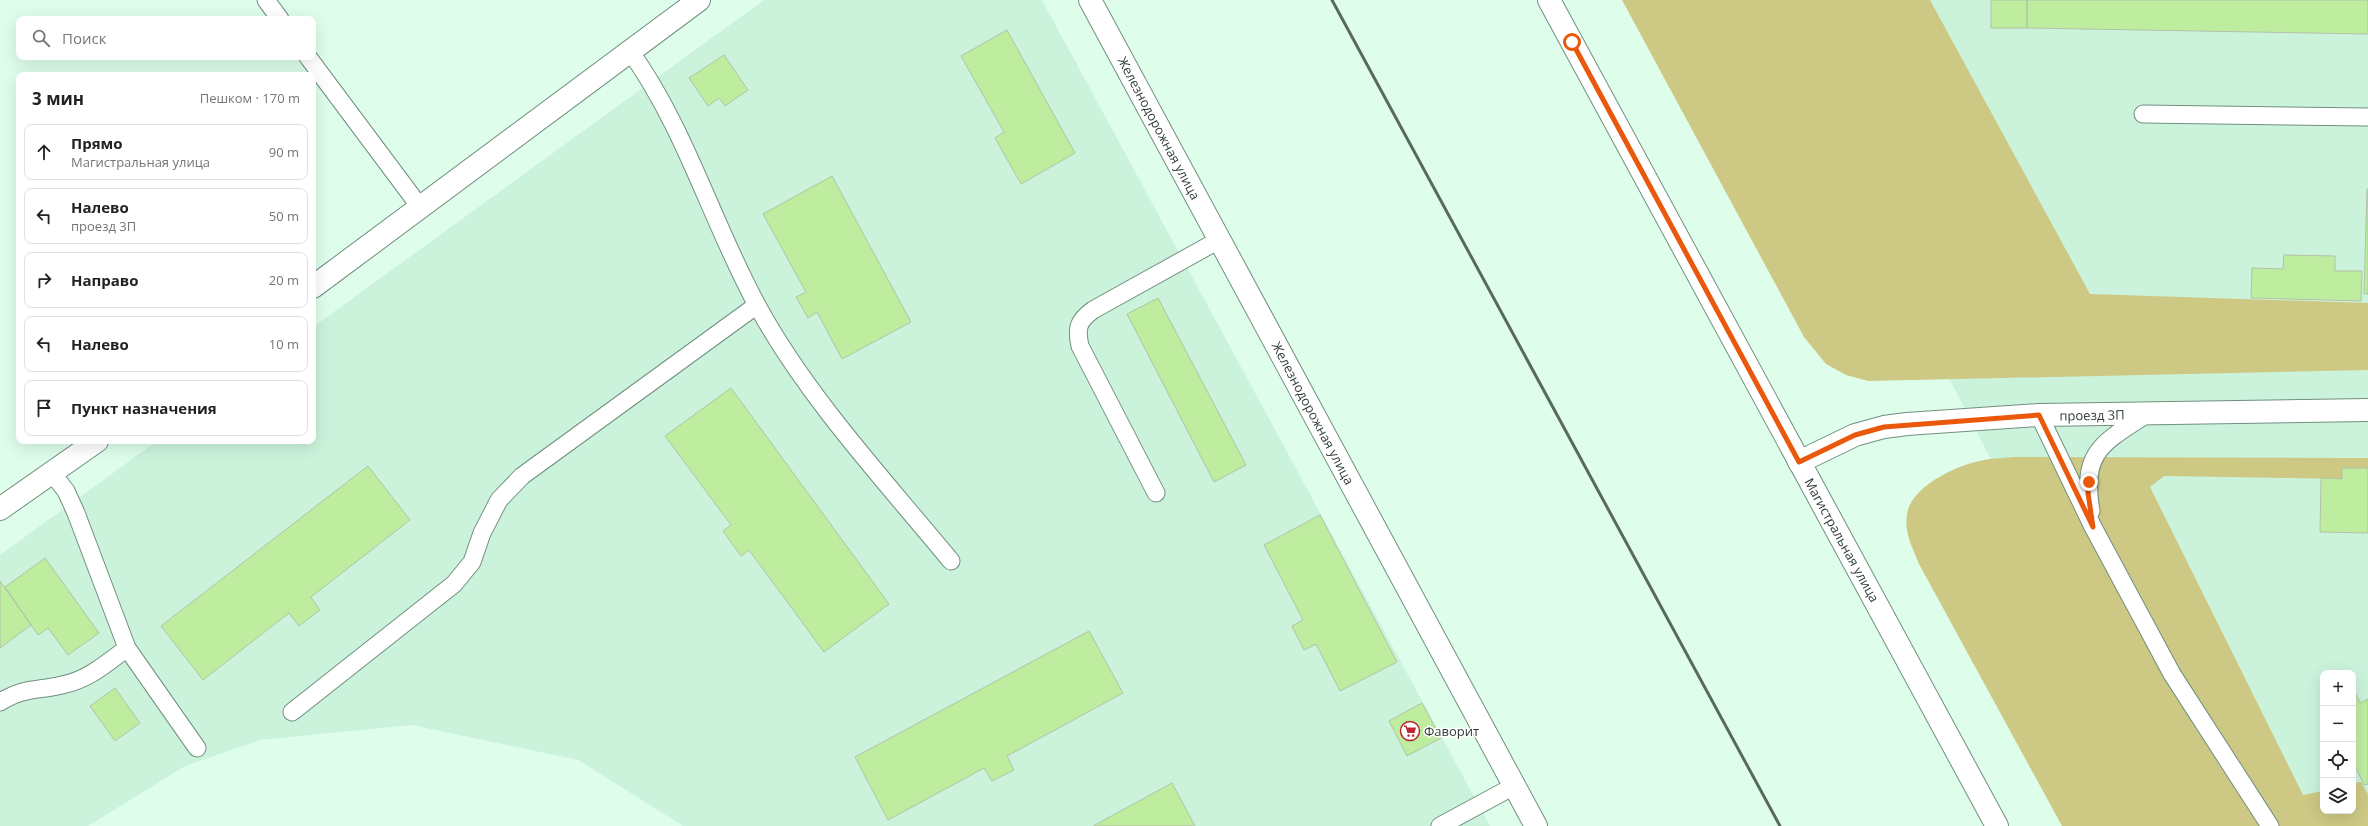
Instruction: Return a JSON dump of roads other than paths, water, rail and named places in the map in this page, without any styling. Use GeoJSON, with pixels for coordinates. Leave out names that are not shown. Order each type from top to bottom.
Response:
{"type":"FeatureCollection","features":[{"type":"Feature","properties":{"kind":"street"},"geometry":{"type":"LineString","coordinates":[[316,285],[699,0]]}},
{"type":"Feature","properties":{"kind":"street","name":"Железнодорожная улица"},"geometry":{"type":"LineString","coordinates":[[1090,0],[1536,826]]}},
{"type":"Feature","properties":{"kind":"street","name":"Магистральная улица"},"geometry":{"type":"LineString","coordinates":[[1549,0],[1997,826]]}},
{"type":"Feature","properties":{"kind":"street","name":"проезд 3П"},"geometry":{"type":"LineString","coordinates":[[1799,462],[1855,435],[1884,427],[2039,415],[2368,410]]}},
{"type":"Feature","properties":{"kind":"street"},"geometry":{"type":"LineString","coordinates":[[0,509],[92,444]]}},
{"type":"Feature","properties":{"kind":"lane"},"geometry":{"type":"LineString","coordinates":[[266,0],[278,16]]}},
{"type":"Feature","properties":{"kind":"lane"},"geometry":{"type":"LineString","coordinates":[[630,51],[661,100],[757,305],[790,361],[951,561]]}},
{"type":"Feature","properties":{"kind":"lane"},"geometry":{"type":"LineString","coordinates":[[310,60],[420,207]]}},
{"type":"Feature","properties":{"kind":"lane"},"geometry":{"type":"LineString","coordinates":[[2143,114],[2368,117]]}},
{"type":"Feature","properties":{"kind":"lane"},"geometry":{"type":"LineString","coordinates":[[1156,493],[1080,346],[1077,333],[1082,318],[1093,310],[1219,240]]}},
{"type":"Feature","properties":{"kind":"lane"},"geometry":{"type":"LineString","coordinates":[[292,712],[454,584],[472,562],[482,533],[499,500],[522,476],[757,305]]}},
{"type":"Feature","properties":{"kind":"lane"},"geometry":{"type":"LineString","coordinates":[[2093,527],[2088,493],[2091,461],[2106,440],[2146,414]]}},
{"type":"Feature","properties":{"kind":"lane"},"geometry":{"type":"LineString","coordinates":[[2039,415],[2093,527],[2172,674],[2270,826]]}},
{"type":"Feature","properties":{"kind":"lane"},"geometry":{"type":"LineString","coordinates":[[52,472],[66,492],[76,513],[127,648],[197,748]]}},
{"type":"Feature","properties":{"kind":"lane"},"geometry":{"type":"LineString","coordinates":[[0,702],[33,688],[62,685],[80,680],[95,672],[127,648]]}},
{"type":"Feature","properties":{"kind":"lane"},"geometry":{"type":"LineString","coordinates":[[1440,826],[1514,786]]}},
{"type":"Feature","properties":{"kind":"railway"},"geometry":{"type":"LineString","coordinates":[[1332,0],[1780,826]]}},
{"type":"Feature","properties":{"kind":"place","name":"Фаворит"},"geometry":{"type":"Point","coordinates":[1410,731]}}]}
